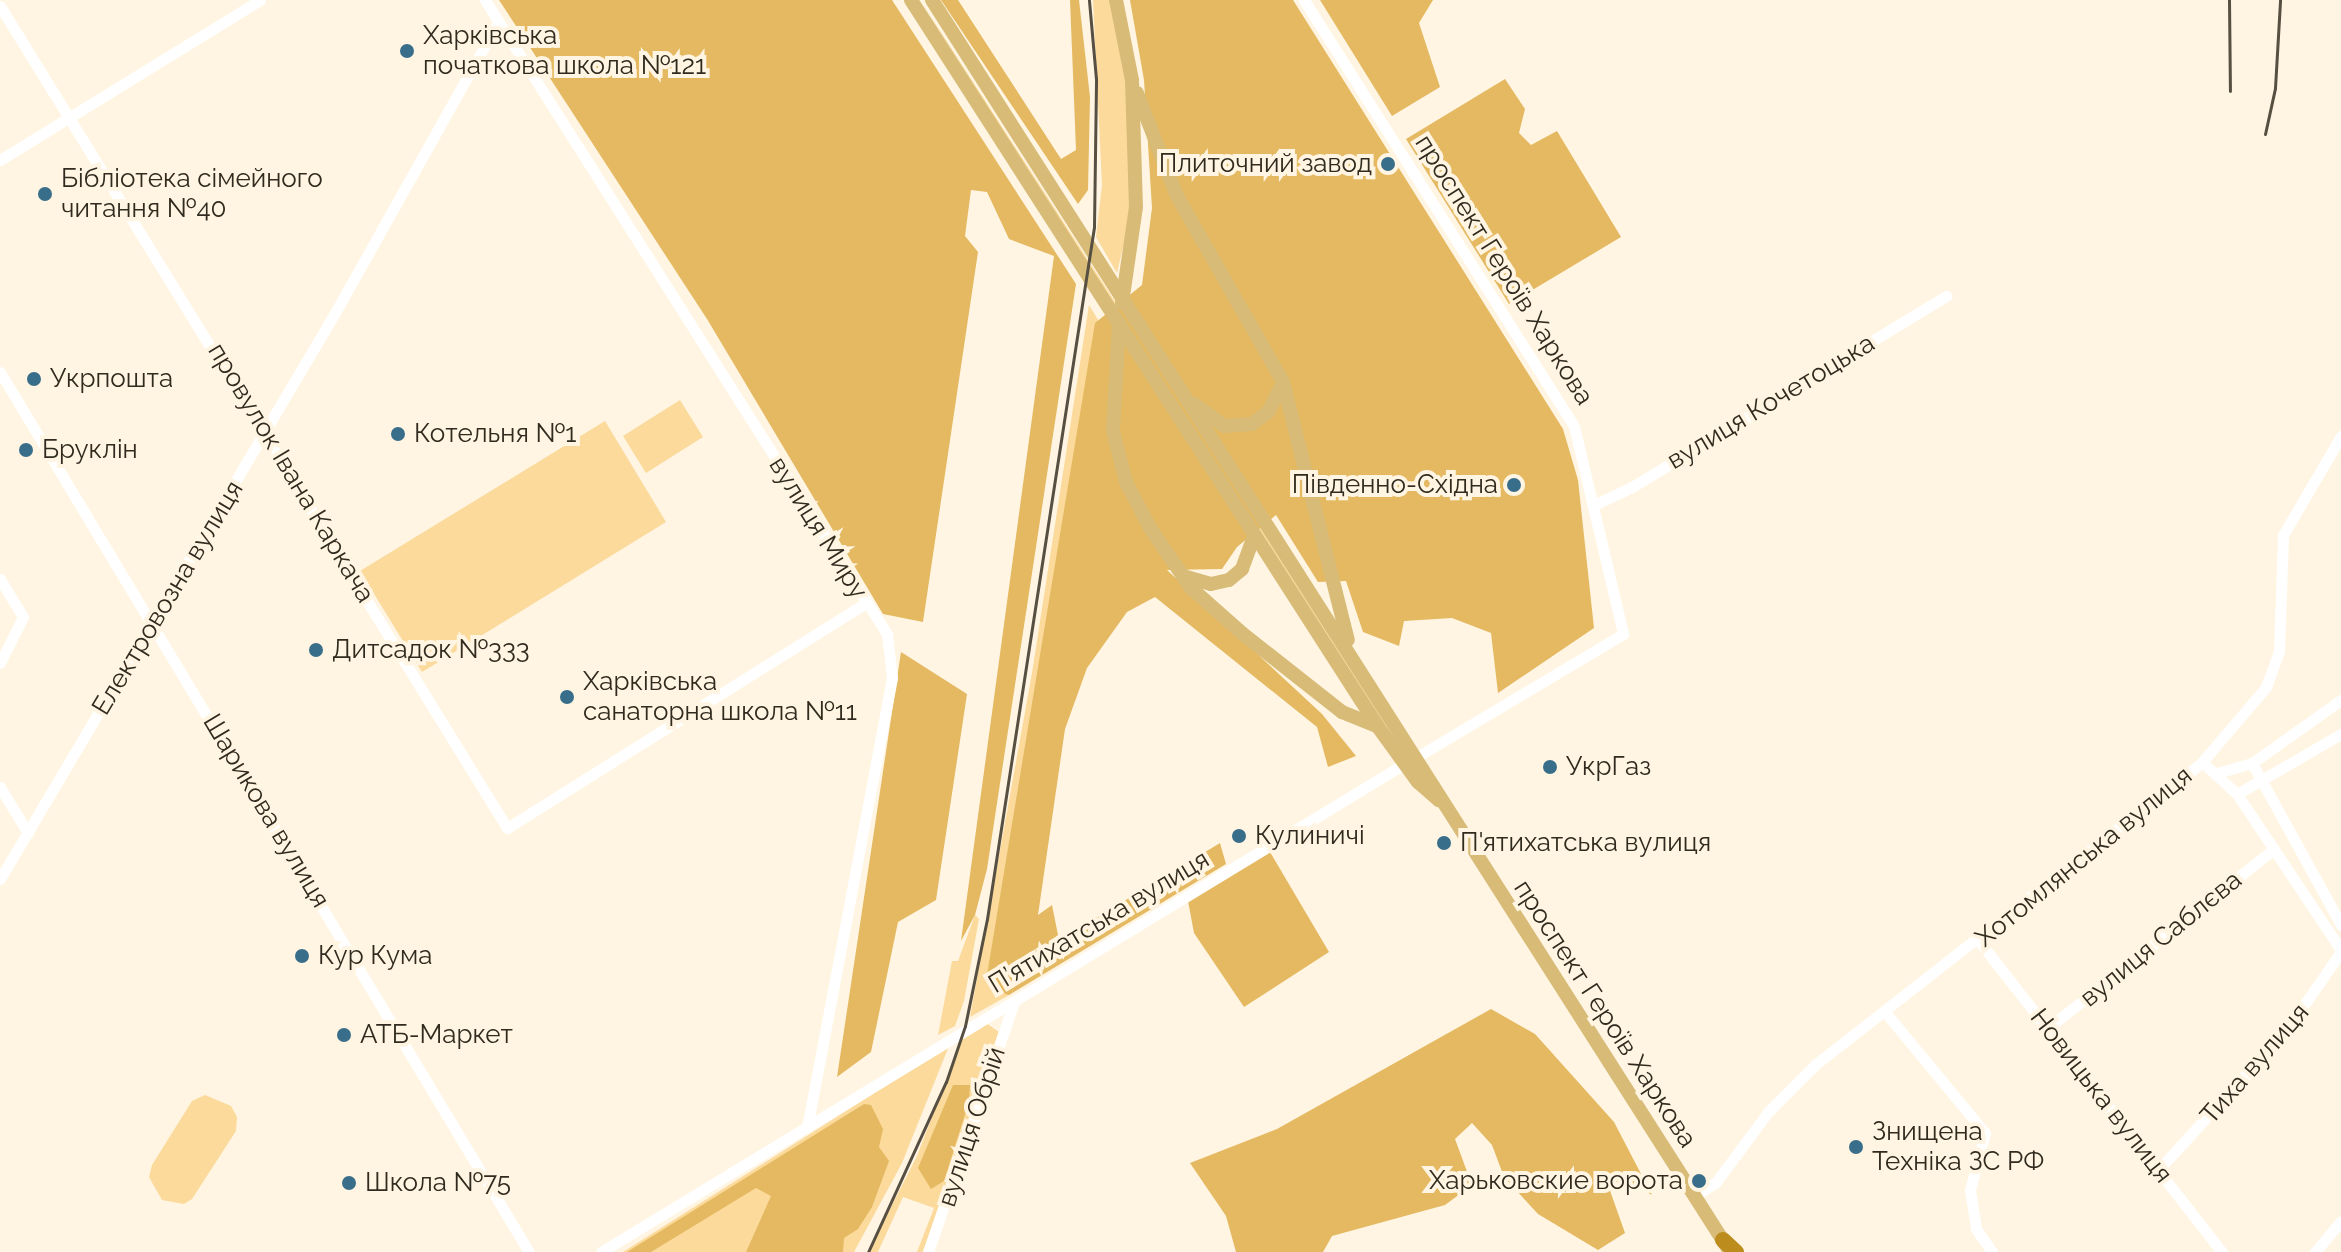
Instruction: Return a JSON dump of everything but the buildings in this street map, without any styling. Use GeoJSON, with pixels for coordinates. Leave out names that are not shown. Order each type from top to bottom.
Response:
{"type":"FeatureCollection","features":[{"type":"Feature","properties":{"kind":"main road","name":"проспект Героїв Харкова"},"geometry":{"type":"LineString","coordinates":[[911,0],[1378,727],[1404,764],[1440,801]]}},
{"type":"Feature","properties":{"kind":"main road","name":"проспект Героїв Харкова"},"geometry":{"type":"LineString","coordinates":[[932,0],[1172,378],[1350,648],[1418,756],[1440,801],[1730,1248]]}},
{"type":"Feature","properties":{"kind":"main road"},"geometry":{"type":"LineString","coordinates":[[1116,0],[1132,80],[1136,207],[1117,337],[1113,431],[1126,482],[1182,575],[1295,678],[1342,712],[1378,727]]}},
{"type":"Feature","properties":{"kind":"main road"},"geometry":{"type":"LineString","coordinates":[[1132,80],[1177,196],[1283,382],[1350,648]]}},
{"type":"Feature","properties":{"kind":"main road"},"geometry":{"type":"LineString","coordinates":[[1182,393],[1224,426],[1252,424],[1269,411],[1283,382]]}},
{"type":"Feature","properties":{"kind":"main road"},"geometry":{"type":"LineString","coordinates":[[1182,575],[1211,584],[1229,580],[1242,569],[1254,536]]}},
{"type":"Feature","properties":{"kind":"main road","name":"П’ятихатська вулиця"},"geometry":{"type":"LineString","coordinates":[[1404,764],[1418,756]]}},
{"type":"Feature","properties":{"kind":"street"},"geometry":{"type":"LineString","coordinates":[[0,160],[260,0]]}},
{"type":"Feature","properties":{"kind":"street","name":"вулиця Миру"},"geometry":{"type":"LineString","coordinates":[[485,0],[887,634],[892,678],[808,1124]]}},
{"type":"Feature","properties":{"kind":"street","name":"проспект Героїв Харкова"},"geometry":{"type":"LineString","coordinates":[[1304,0],[1574,426],[1623,634]]}},
{"type":"Feature","properties":{"kind":"street","name":"провулок Івана Каркача"},"geometry":{"type":"LineString","coordinates":[[0,6],[266,430],[507,828],[865,603]]}},
{"type":"Feature","properties":{"kind":"street","name":"Електровозна вулиця"},"geometry":{"type":"LineString","coordinates":[[0,879],[154,623],[498,22]]}},
{"type":"Feature","properties":{"kind":"street","name":"вулиця Кочетоцька"},"geometry":{"type":"LineString","coordinates":[[1594,505],[1632,487],[1946,296]]}},
{"type":"Feature","properties":{"kind":"street","name":"Шарикова вулиця"},"geometry":{"type":"LineString","coordinates":[[0,372],[154,623],[529,1252]]}},
{"type":"Feature","properties":{"kind":"street","name":"Хотомлянська вулиця"},"geometry":{"type":"LineString","coordinates":[[1694,1196],[1716,1182],[1768,1112],[1816,1064],[1979,941],[2202,762],[2266,687],[2279,651],[2283,535],[2341,436]]}},
{"type":"Feature","properties":{"kind":"street"},"geometry":{"type":"LineString","coordinates":[[0,579],[23,617],[0,663]]}},
{"type":"Feature","properties":{"kind":"street","name":"П’ятихатська вулиця"},"geometry":{"type":"LineString","coordinates":[[1418,756],[1623,634]]}},
{"type":"Feature","properties":{"kind":"street"},"geometry":{"type":"LineString","coordinates":[[2217,773],[2252,763],[2341,700]]}},
{"type":"Feature","properties":{"kind":"street"},"geometry":{"type":"LineString","coordinates":[[2237,794],[2264,783],[2341,734]]}},
{"type":"Feature","properties":{"kind":"street"},"geometry":{"type":"LineString","coordinates":[[2202,762],[2237,794],[2341,951]]}},
{"type":"Feature","properties":{"kind":"street"},"geometry":{"type":"LineString","coordinates":[[2252,763],[2341,925]]}},
{"type":"Feature","properties":{"kind":"street","name":"П’ятихатська вулиця"},"geometry":{"type":"LineString","coordinates":[[601,1252],[1404,764]]}},
{"type":"Feature","properties":{"kind":"street"},"geometry":{"type":"LineString","coordinates":[[0,787],[28,833]]}},
{"type":"Feature","properties":{"kind":"street","name":"вулиця Саблєва"},"geometry":{"type":"LineString","coordinates":[[2048,1028],[2274,849]]}},
{"type":"Feature","properties":{"kind":"street","name":"Новицька вулиця"},"geometry":{"type":"LineString","coordinates":[[1979,941],[2222,1252]]}},
{"type":"Feature","properties":{"kind":"street","name":"Тиха вулиця"},"geometry":{"type":"LineString","coordinates":[[2159,1169],[2285,1032],[2341,951]]}},
{"type":"Feature","properties":{"kind":"street","name":"вулиця Обрій"},"geometry":{"type":"LineString","coordinates":[[928,1252],[1014,1002]]}},
{"type":"Feature","properties":{"kind":"street"},"geometry":{"type":"LineString","coordinates":[[1885,1012],[1985,1133],[1970,1190],[1976,1229],[1992,1252]]}},
{"type":"Feature","properties":{"kind":"street"},"geometry":{"type":"LineString","coordinates":[[2315,1252],[2341,1221]]}},
{"type":"Feature","properties":{"kind":"shaded area"},"geometry":{"type":"Polygon","coordinates":[[[499,0],[892,0],[1076,284],[987,869],[975,915],[961,941],[1054,256],[1009,239],[987,192],[971,190],[965,236],[978,252],[923,622],[883,614],[707,319],[499,0]]]}},
{"type":"Feature","properties":{"kind":"shaded area"},"geometry":{"type":"Polygon","coordinates":[[[920,0],[1393,732],[1390,734],[955,56],[920,0]]]}},
{"type":"Feature","properties":{"kind":"shaded area"},"geometry":{"type":"Polygon","coordinates":[[[941,0],[958,0],[1061,159],[1076,150],[1070,0],[1079,0],[1090,97],[1088,190],[1078,204],[941,0]]]}},
{"type":"Feature","properties":{"kind":"shaded area"},"geometry":{"type":"Polygon","coordinates":[[[1093,0],[1115,0],[1124,53],[1133,204],[1117,273],[1096,237],[1102,185],[1093,0]]]}},
{"type":"Feature","properties":{"kind":"shaded area"},"geometry":{"type":"Polygon","coordinates":[[[1130,0],[1293,0],[1563,429],[1578,480],[1594,628],[1498,693],[1491,633],[1452,618],[1404,621],[1399,646],[1363,632],[1346,581],[1318,582],[1276,515],[1237,547],[1222,569],[1167,570],[1322,714],[1356,756],[1328,767],[1317,727],[1155,597],[1127,612],[1087,668],[1065,729],[1038,915],[1052,905],[1063,960],[1078,929],[1220,843],[1226,864],[1009,995],[996,991],[987,975],[1095,323],[1142,285],[1152,208],[1144,80],[1130,0]]]}},
{"type":"Feature","properties":{"kind":"shaded area"},"geometry":{"type":"Polygon","coordinates":[[[1320,0],[1433,0],[1419,23],[1440,87],[1392,116],[1320,0]]]}},
{"type":"Feature","properties":{"kind":"shaded area"},"geometry":{"type":"Polygon","coordinates":[[[1505,79],[1525,109],[1519,133],[1531,145],[1557,131],[1621,237],[1509,304],[1406,139],[1505,79]]]}},
{"type":"Feature","properties":{"kind":"shaded area"},"geometry":{"type":"Polygon","coordinates":[[[1089,305],[1098,320],[1085,451],[1009,995],[970,1017],[1032,673],[1089,305]]]}},
{"type":"Feature","properties":{"kind":"shaded area"},"geometry":{"type":"Polygon","coordinates":[[[680,400],[703,437],[646,473],[623,436],[680,400]]]}},
{"type":"Feature","properties":{"kind":"shaded area"},"geometry":{"type":"Polygon","coordinates":[[[605,421],[666,522],[422,672],[360,571],[605,421]]]}},
{"type":"Feature","properties":{"kind":"shaded area"},"geometry":{"type":"Polygon","coordinates":[[[901,652],[967,694],[936,900],[898,922],[871,1052],[837,1077],[901,652]]]}},
{"type":"Feature","properties":{"kind":"shaded area"},"geometry":{"type":"Polygon","coordinates":[[[1267,847],[1329,952],[1244,1007],[1194,933],[1188,901],[1267,847]]]}},
{"type":"Feature","properties":{"kind":"shaded area"},"geometry":{"type":"Polygon","coordinates":[[[975,915],[979,919],[964,1001],[955,1026],[938,1035],[952,961],[958,961],[975,915]]]}},
{"type":"Feature","properties":{"kind":"shaded area"},"geometry":{"type":"Polygon","coordinates":[[[1491,1009],[1535,1034],[1614,1122],[1652,1195],[1624,1179],[1608,1185],[1625,1233],[1598,1250],[1538,1214],[1504,1177],[1492,1145],[1472,1123],[1455,1139],[1472,1185],[1445,1205],[1332,1236],[1323,1252],[1236,1252],[1226,1216],[1190,1163],[1277,1129],[1491,1009]]]}},
{"type":"Feature","properties":{"kind":"shaded area"},"geometry":{"type":"Polygon","coordinates":[[[986,1023],[999,1032],[923,1252],[917,1252],[934,1208],[903,1197],[878,1252],[868,1252],[917,1156],[962,1039],[986,1023]]]}},
{"type":"Feature","properties":{"kind":"shaded area"},"geometry":{"type":"Polygon","coordinates":[[[949,1046],[902,1163],[854,1252],[623,1252],[949,1046]]]}},
{"type":"Feature","properties":{"kind":"shaded area"},"geometry":{"type":"Polygon","coordinates":[[[953,1085],[970,1085],[969,1102],[944,1181],[931,1189],[918,1168],[953,1085]]]}},
{"type":"Feature","properties":{"kind":"shaded area"},"geometry":{"type":"Polygon","coordinates":[[[205,1095],[231,1106],[237,1117],[236,1131],[192,1199],[184,1204],[162,1200],[149,1177],[152,1165],[192,1101],[205,1095]]]}},
{"type":"Feature","properties":{"kind":"shaded area"},"geometry":{"type":"Polygon","coordinates":[[[864,1104],[871,1105],[883,1129],[879,1147],[889,1161],[872,1207],[858,1229],[844,1238],[843,1252],[746,1252],[771,1196],[756,1188],[651,1252],[627,1252],[864,1104]]]}},
{"type":"Feature","properties":{"kind":"railway"},"geometry":{"type":"LineString","coordinates":[[868,1252],[946,1082],[965,1026],[987,919],[1094,227],[1096,79],[1089,0]]}},
{"type":"Feature","properties":{"kind":"railway"},"geometry":{"type":"LineString","coordinates":[[2229,0],[2230,91]]}},
{"type":"Feature","properties":{"kind":"railway"},"geometry":{"type":"LineString","coordinates":[[2265,134],[2275,88],[2280,0]]}},
{"type":"Feature","properties":{"kind":"place","name":"Харківська початкова школа №121"},"geometry":{"type":"Point","coordinates":[407,51]}},
{"type":"Feature","properties":{"kind":"place","name":"Плиточний завод"},"geometry":{"type":"Point","coordinates":[1388,164]}},
{"type":"Feature","properties":{"kind":"place","name":"Бібліотека сімейного читання №40"},"geometry":{"type":"Point","coordinates":[45,194]}},
{"type":"Feature","properties":{"kind":"place","name":"Укрпошта"},"geometry":{"type":"Point","coordinates":[34,379]}},
{"type":"Feature","properties":{"kind":"place","name":"Котельня №1"},"geometry":{"type":"Point","coordinates":[398,434]}},
{"type":"Feature","properties":{"kind":"place","name":"Бруклін"},"geometry":{"type":"Point","coordinates":[26,450]}},
{"type":"Feature","properties":{"kind":"place","name":"Південно-Східна"},"geometry":{"type":"Point","coordinates":[1514,485]}},
{"type":"Feature","properties":{"kind":"place","name":"Дитсадок №333"},"geometry":{"type":"Point","coordinates":[316,650]}},
{"type":"Feature","properties":{"kind":"place","name":"Харківська санаторна школа №11"},"geometry":{"type":"Point","coordinates":[567,697]}},
{"type":"Feature","properties":{"kind":"place","name":"УкрГаз"},"geometry":{"type":"Point","coordinates":[1550,767]}},
{"type":"Feature","properties":{"kind":"place","name":"Кулиничі"},"geometry":{"type":"Point","coordinates":[1239,836]}},
{"type":"Feature","properties":{"kind":"place","name":"П'ятихатська вулиця"},"geometry":{"type":"Point","coordinates":[1444,843]}},
{"type":"Feature","properties":{"kind":"place","name":"Кур Кума"},"geometry":{"type":"Point","coordinates":[302,956]}},
{"type":"Feature","properties":{"kind":"place","name":"АТБ-Маркет"},"geometry":{"type":"Point","coordinates":[344,1035]}},
{"type":"Feature","properties":{"kind":"place","name":"Знищена Техніка ЗС РФ"},"geometry":{"type":"Point","coordinates":[1856,1147]}},
{"type":"Feature","properties":{"kind":"place","name":"Харьковские ворота"},"geometry":{"type":"Point","coordinates":[1699,1181]}},
{"type":"Feature","properties":{"kind":"place","name":"Школа №75"},"geometry":{"type":"Point","coordinates":[349,1183]}}]}
